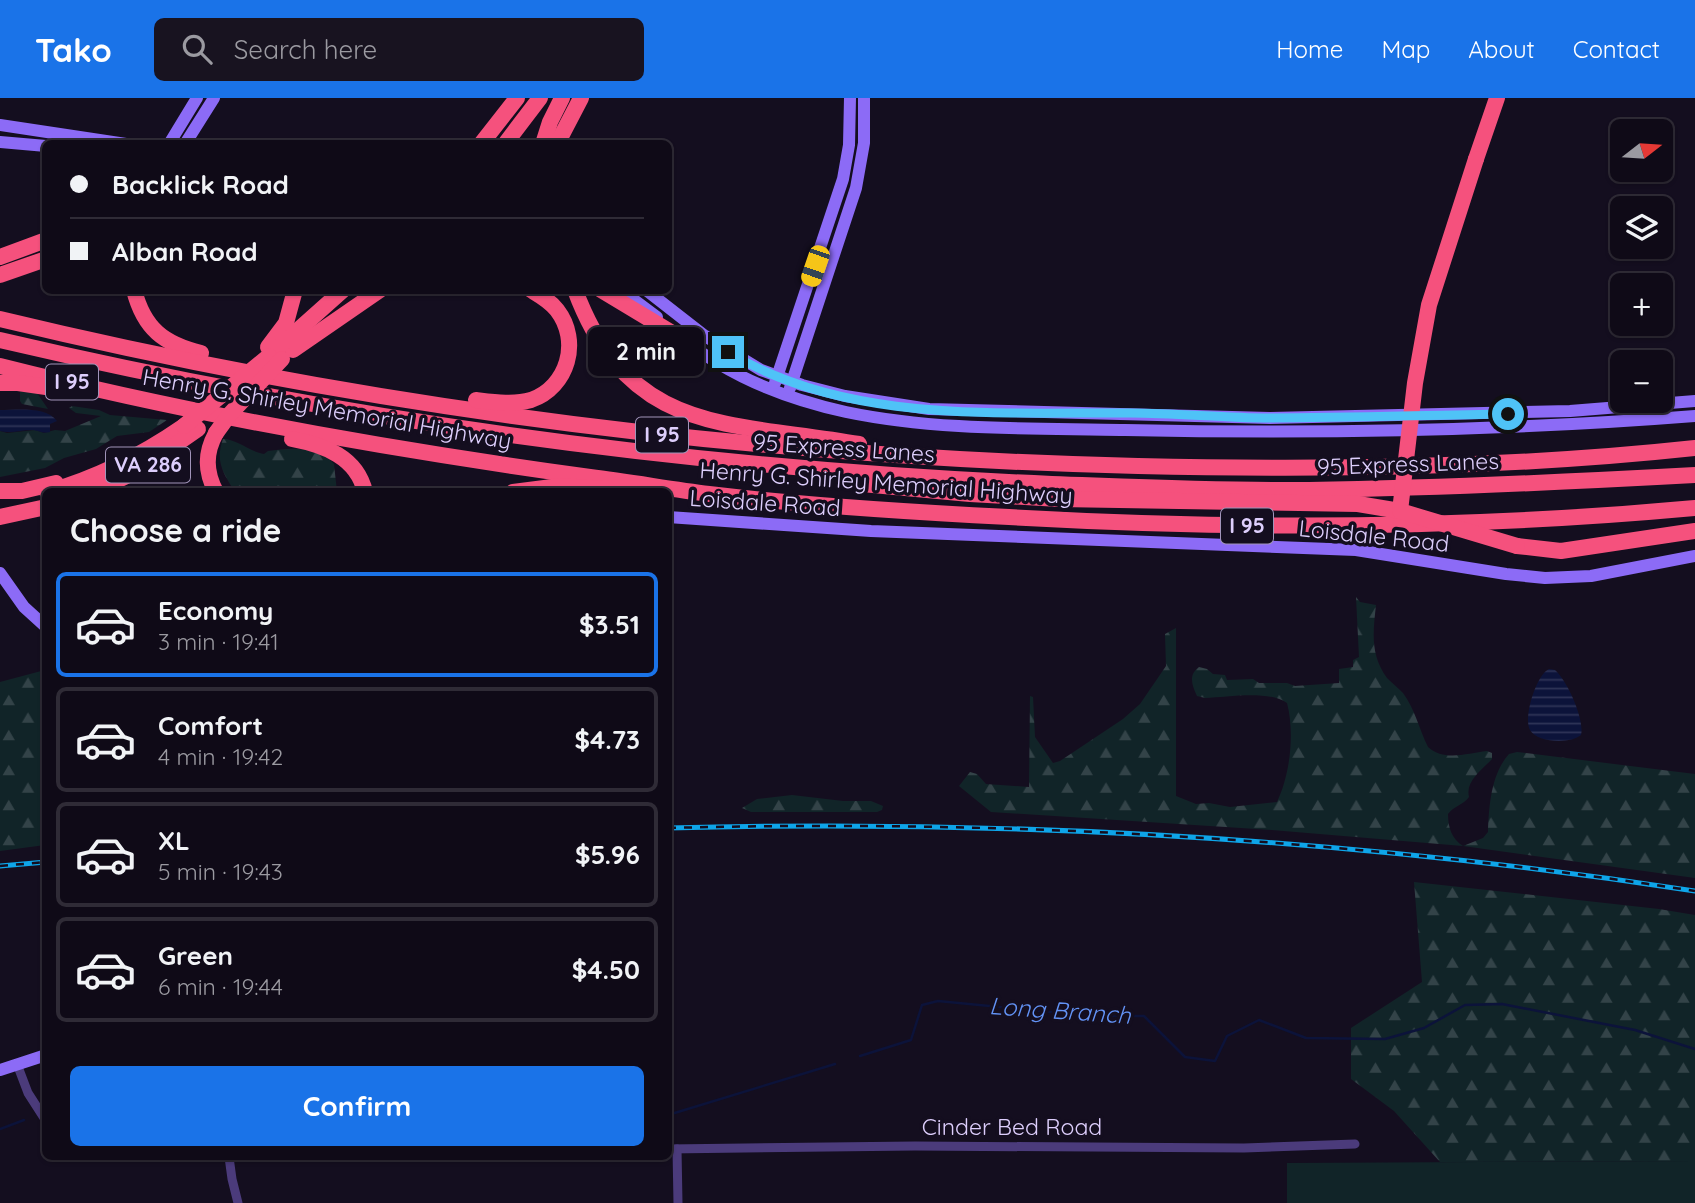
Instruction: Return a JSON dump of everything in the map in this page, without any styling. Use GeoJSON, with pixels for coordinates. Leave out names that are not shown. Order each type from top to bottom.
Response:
{"type":"FeatureCollection","features":[{"type":"Feature","properties":{"kind":"highway"},"geometry":{"type":"LineString","coordinates":[[484,140],[517,98]]}},
{"type":"Feature","properties":{"kind":"highway"},"geometry":{"type":"LineString","coordinates":[[508,140],[540,98]]}},
{"type":"Feature","properties":{"kind":"highway"},"geometry":{"type":"LineString","coordinates":[[544,140],[562,98]]}},
{"type":"Feature","properties":{"kind":"highway"},"geometry":{"type":"LineString","coordinates":[[559,140],[581,98]]}},
{"type":"Feature","properties":{"kind":"highway"},"geometry":{"type":"LineString","coordinates":[[1400,511],[1415,383],[1429,305],[1497,98]]}},
{"type":"Feature","properties":{"kind":"highway"},"geometry":{"type":"LineString","coordinates":[[0,257],[42,241]]}},
{"type":"Feature","properties":{"kind":"highway"},"geometry":{"type":"LineString","coordinates":[[0,275],[42,260]]}},
{"type":"Feature","properties":{"kind":"highway"},"geometry":{"type":"LineString","coordinates":[[135,294],[143,315],[153,329],[166,340],[259,374]]}},
{"type":"Feature","properties":{"kind":"highway"},"geometry":{"type":"LineString","coordinates":[[214,488],[208,474],[209,447],[229,415],[250,396],[277,355],[294,294]]}},
{"type":"Feature","properties":{"kind":"highway","name":"VA 286"},"geometry":{"type":"LineString","coordinates":[[101,488],[139,470],[277,355],[339,294]]}},
{"type":"Feature","properties":{"kind":"highway","name":"VA 286"},"geometry":{"type":"LineString","coordinates":[[57,488],[106,471],[191,427],[225,394],[355,294]]}},
{"type":"Feature","properties":{"kind":"highway"},"geometry":{"type":"LineString","coordinates":[[277,355],[374,294]]}},
{"type":"Feature","properties":{"kind":"highway"},"geometry":{"type":"LineString","coordinates":[[384,397],[438,395],[489,402],[513,402],[531,400],[546,391],[555,384],[564,370],[569,339],[559,313],[550,302],[537,294]]}},
{"type":"Feature","properties":{"kind":"highway"},"geometry":{"type":"LineString","coordinates":[[577,294],[599,344],[617,368],[640,388],[679,410],[744,428],[828,438],[940,458]]}},
{"type":"Feature","properties":{"kind":"highway"},"geometry":{"type":"LineString","coordinates":[[608,294],[684,340]]}},
{"type":"Feature","properties":{"kind":"highway","name":"Henry G. Shirley Memorial Highway"},"geometry":{"type":"LineString","coordinates":[[0,319],[259,374],[384,397],[681,437],[940,458],[1059,465],[1357,468],[1560,459],[1695,448]]}},
{"type":"Feature","properties":{"kind":"highway","name":"95 Express Lanes"},"geometry":{"type":"LineString","coordinates":[[0,340],[163,376],[318,406],[515,436],[729,462],[867,474],[1003,482],[1306,490],[1695,475]]}},
{"type":"Feature","properties":{"kind":"highway","name":"Henry G. Shirley Memorial Highway"},"geometry":{"type":"LineString","coordinates":[[0,366],[234,418],[438,454],[800,503],[1185,525],[1315,526],[1556,520],[1695,508]]}},
{"type":"Feature","properties":{"kind":"highway"},"geometry":{"type":"LineString","coordinates":[[0,383],[28,384],[89,397],[143,399]]}},
{"type":"Feature","properties":{"kind":"highway"},"geometry":{"type":"LineString","coordinates":[[234,418],[287,438],[317,445],[339,455],[355,469],[363,488]]}},
{"type":"Feature","properties":{"kind":"highway"},"geometry":{"type":"LineString","coordinates":[[729,462],[848,482],[970,494],[1151,502],[1358,504],[1400,511],[1537,550],[1573,550],[1695,531]]}},
{"type":"Feature","properties":{"kind":"highway"},"geometry":{"type":"LineString","coordinates":[[0,491],[22,491],[106,471]]}},
{"type":"Feature","properties":{"kind":"highway"},"geometry":{"type":"LineString","coordinates":[[651,488],[670,487]]}},
{"type":"Feature","properties":{"kind":"highway"},"geometry":{"type":"LineString","coordinates":[[538,488],[582,488]]}},
{"type":"Feature","properties":{"kind":"highway","name":"VA 286"},"geometry":{"type":"LineString","coordinates":[[1,514],[42,494]]}},
{"type":"Feature","properties":{"kind":"highway","name":"VA 286"},"geometry":{"type":"LineString","coordinates":[[1,514],[42,508]]}},
{"type":"Feature","properties":{"kind":"highway"},"geometry":{"type":"LineString","coordinates":[[22,512],[42,513]]}},
{"type":"Feature","properties":{"kind":"main road"},"geometry":{"type":"LineString","coordinates":[[172,140],[197,98]]}},
{"type":"Feature","properties":{"kind":"main road"},"geometry":{"type":"LineString","coordinates":[[188,140],[214,98]]}},
{"type":"Feature","properties":{"kind":"main road"},"geometry":{"type":"LineString","coordinates":[[773,389],[844,179],[849,145],[850,98]]}},
{"type":"Feature","properties":{"kind":"main road"},"geometry":{"type":"LineString","coordinates":[[788,395],[856,188],[864,143],[864,98]]}},
{"type":"Feature","properties":{"kind":"main road"},"geometry":{"type":"LineString","coordinates":[[0,125],[99,140]]}},
{"type":"Feature","properties":{"kind":"main road"},"geometry":{"type":"LineString","coordinates":[[0,142],[42,146]]}},
{"type":"Feature","properties":{"kind":"main road"},"geometry":{"type":"LineString","coordinates":[[626,294],[684,340],[736,372],[773,389],[844,411],[926,424],[1272,432],[1572,426],[1695,416]]}},
{"type":"Feature","properties":{"kind":"main road"},"geometry":{"type":"LineString","coordinates":[[651,294],[728,352],[778,376],[845,396],[892,405],[962,412],[1129,413],[1282,418],[1545,412],[1695,401]]}},
{"type":"Feature","properties":{"kind":"main road","name":"Loisdale Road"},"geometry":{"type":"LineString","coordinates":[[672,517],[881,532],[1347,550],[1545,578],[1591,576],[1695,556]]}},
{"type":"Feature","properties":{"kind":"main road"},"geometry":{"type":"LineString","coordinates":[[0,573],[24,607],[42,624]]}},
{"type":"Feature","properties":{"kind":"main road"},"geometry":{"type":"LineString","coordinates":[[0,1070],[42,1056]]}},
{"type":"Feature","properties":{"kind":"street"},"geometry":{"type":"LineString","coordinates":[[17,1064],[41,1114]]}},
{"type":"Feature","properties":{"kind":"street","name":"Cinder Bed Road"},"geometry":{"type":"LineString","coordinates":[[673,1149],[915,1146],[1244,1147],[1355,1143]]}},
{"type":"Feature","properties":{"kind":"street"},"geometry":{"type":"LineString","coordinates":[[673,1149],[678,1203]]}},
{"type":"Feature","properties":{"kind":"street"},"geometry":{"type":"LineString","coordinates":[[230,1160],[238,1203]]}},
{"type":"Feature","properties":{"kind":"green space"},"geometry":{"type":"Polygon","coordinates":[[[20,391],[37,393],[48,409],[22,404],[20,391]]]}},
{"type":"Feature","properties":{"kind":"green space"},"geometry":{"type":"Polygon","coordinates":[[[72,406],[99,410],[110,415],[167,420],[149,432],[117,436],[96,449],[64,458],[45,468],[0,477],[0,431],[65,431],[101,416],[76,413],[69,408],[72,406]]]}},
{"type":"Feature","properties":{"kind":"green space"},"geometry":{"type":"Polygon","coordinates":[[[223,439],[264,454],[268,451],[294,449],[312,451],[334,464],[337,488],[233,488],[220,460],[223,439]]]}},
{"type":"Feature","properties":{"kind":"green space"},"geometry":{"type":"Polygon","coordinates":[[[1356,597],[1360,602],[1376,605],[1374,634],[1378,661],[1387,678],[1407,699],[1428,747],[1434,752],[1449,755],[1487,751],[1492,753],[1492,759],[1472,781],[1469,797],[1448,814],[1451,833],[1463,846],[1272,830],[991,812],[959,786],[970,772],[977,774],[986,784],[1029,787],[1030,696],[1033,697],[1035,737],[1053,763],[1123,719],[1140,704],[1166,666],[1165,634],[1176,628],[1176,796],[1196,804],[1209,803],[1230,807],[1277,802],[1290,754],[1291,727],[1287,703],[1259,695],[1205,698],[1197,696],[1193,673],[1199,667],[1213,674],[1225,675],[1227,680],[1253,679],[1259,683],[1287,683],[1295,686],[1339,683],[1339,669],[1353,667],[1353,660],[1359,657],[1356,597]]]}},
{"type":"Feature","properties":{"kind":"green space"},"geometry":{"type":"Polygon","coordinates":[[[42,671],[42,845],[0,851],[0,682],[42,671]]]}},
{"type":"Feature","properties":{"kind":"green space"},"geometry":{"type":"Polygon","coordinates":[[[1517,752],[1695,774],[1695,878],[1463,846],[1483,838],[1488,832],[1490,801],[1495,781],[1509,754],[1517,752]]]}},
{"type":"Feature","properties":{"kind":"green space"},"geometry":{"type":"Polygon","coordinates":[[[792,795],[843,801],[871,801],[883,806],[882,810],[877,812],[751,812],[742,808],[757,799],[792,795]]]}},
{"type":"Feature","properties":{"kind":"green space"},"geometry":{"type":"Polygon","coordinates":[[[1414,882],[1695,915],[1695,1161],[1440,1162],[1394,1111],[1351,1079],[1351,1028],[1422,982],[1414,882]]]}},
{"type":"Feature","properties":{"kind":"green space"},"geometry":{"type":"Polygon","coordinates":[[[1695,1161],[1695,1203],[1287,1203],[1287,1163],[1695,1161]]]}},
{"type":"Feature","properties":{"kind":"shaded area"},"geometry":{"type":"Polygon","coordinates":[[[0,410],[39,411],[57,421],[50,424],[50,432],[4,432],[0,431],[0,410]]]}},
{"type":"Feature","properties":{"kind":"shaded area"},"geometry":{"type":"Polygon","coordinates":[[[1549,669],[1560,675],[1574,701],[1582,728],[1581,735],[1576,738],[1547,740],[1530,730],[1528,716],[1532,697],[1540,679],[1549,669]]]}},
{"type":"Feature","properties":{"kind":"waterway","name":"Long Branch"},"geometry":{"type":"LineString","coordinates":[[860,1056],[911,1040],[922,1005],[938,1001],[1091,1016],[1144,1016],[1185,1057],[1215,1061],[1227,1036],[1259,1020],[1306,1038],[1385,1039],[1424,1028],[1465,1005],[1502,1004],[1635,1030],[1695,1049]]}},
{"type":"Feature","properties":{"kind":"waterway","name":"Long Branch"},"geometry":{"type":"LineString","coordinates":[[672,1114],[835,1064]]}},
{"type":"Feature","properties":{"kind":"waterway","name":"Long Branch"},"geometry":{"type":"LineString","coordinates":[[0,1129],[24,1120]]}},
{"type":"Feature","properties":{"kind":"railway"},"geometry":{"type":"LineString","coordinates":[[672,828],[926,827],[1183,837],[1440,858],[1695,891]]}},
{"type":"Feature","properties":{"kind":"railway"},"geometry":{"type":"LineString","coordinates":[[0,866],[42,862]]}},
{"type":"Feature","properties":{"kind":"route"},"geometry":{"type":"LineString","coordinates":[[728,352],[761,370],[812,388],[892,405],[945,411],[1146,413],[1270,418],[1508,414]]}}]}
